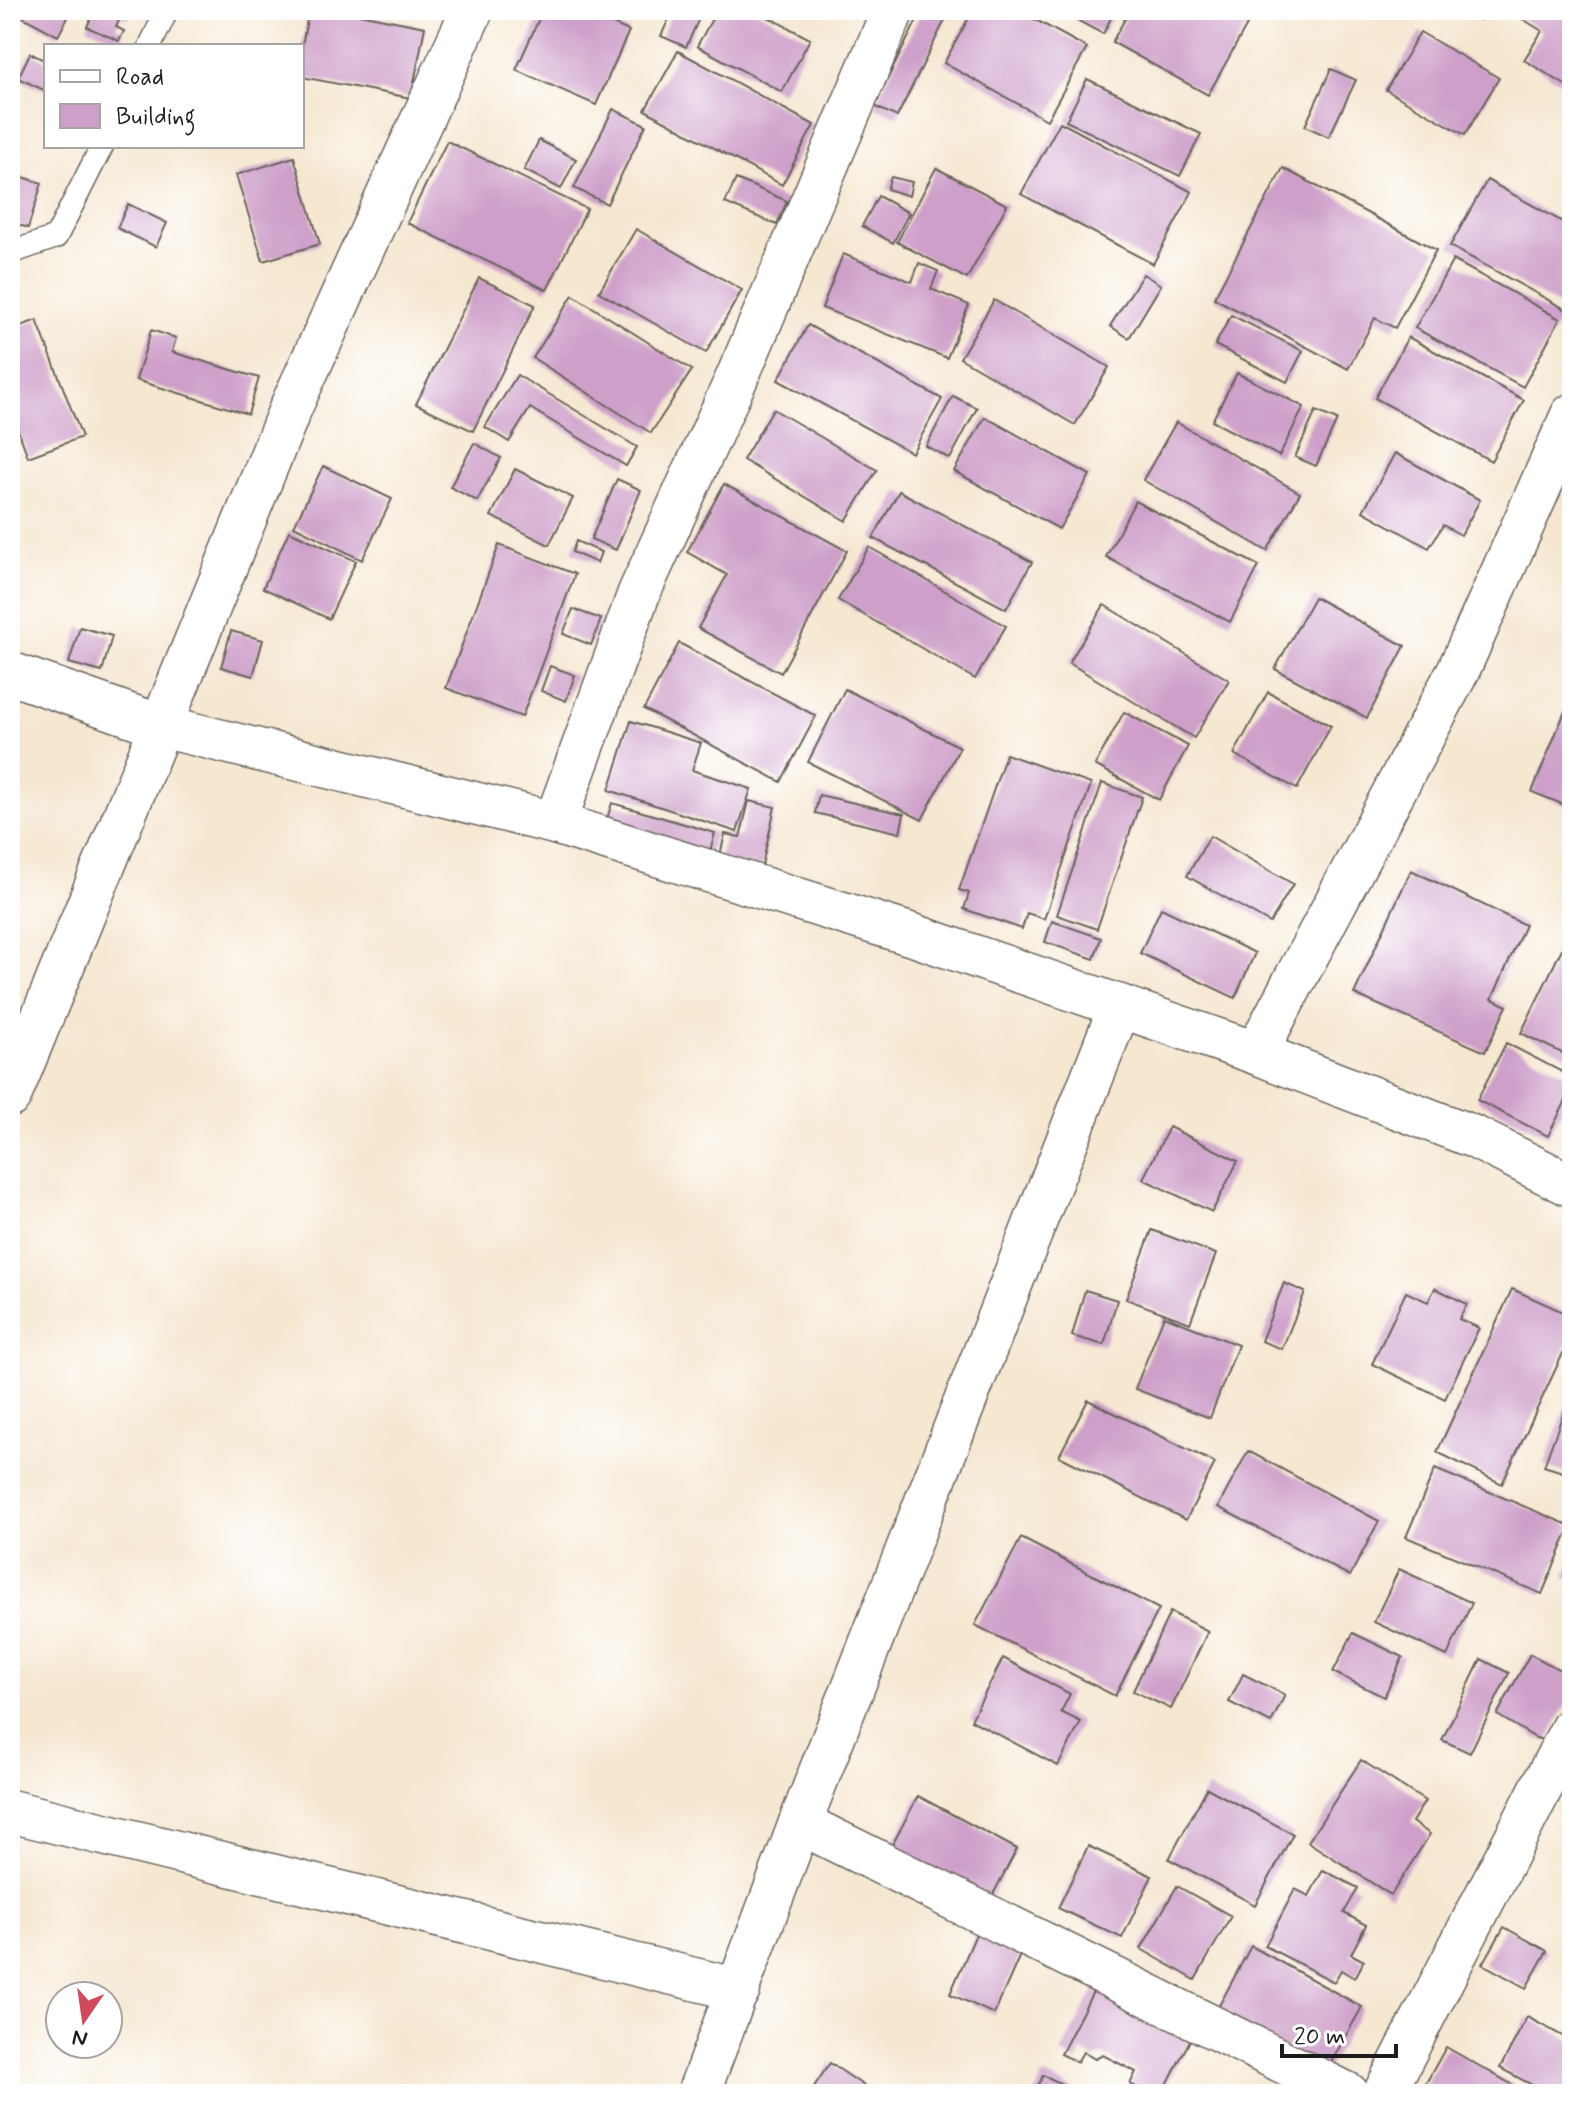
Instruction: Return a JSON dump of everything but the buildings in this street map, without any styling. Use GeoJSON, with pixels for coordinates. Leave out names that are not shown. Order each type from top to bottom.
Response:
{"type":"FeatureCollection","features":[{"type":"Feature","properties":{"kind":"street"},"geometry":{"type":"LineString","coordinates":[[10,1096],[291,407],[472,10]]}},
{"type":"Feature","properties":{"kind":"street"},"geometry":{"type":"LineString","coordinates":[[555,823],[639,593],[739,373],[893,10]]}},
{"type":"Feature","properties":{"kind":"street"},"geometry":{"type":"LineString","coordinates":[[1256,1053],[1459,669],[1572,415]]}},
{"type":"Feature","properties":{"kind":"street"},"geometry":{"type":"LineString","coordinates":[[10,673],[161,726],[555,823],[916,936],[1256,1053],[1474,1137],[1572,1186]]}},
{"type":"Feature","properties":{"kind":"street"},"geometry":{"type":"LineString","coordinates":[[698,2094],[800,1823],[1120,1006]]}},
{"type":"Feature","properties":{"kind":"street"},"geometry":{"type":"LineString","coordinates":[[1384,2094],[1572,1728]]}},
{"type":"Feature","properties":{"kind":"street"},"geometry":{"type":"LineString","coordinates":[[10,1811],[739,1990]]}},
{"type":"Feature","properties":{"kind":"street"},"geometry":{"type":"LineString","coordinates":[[800,1823],[1348,2094]]}},
{"type":"Feature","properties":{"kind":"lane"},"geometry":{"type":"LineString","coordinates":[[151,44],[167,10]]}},
{"type":"Feature","properties":{"kind":"lane"},"geometry":{"type":"LineString","coordinates":[[10,253],[56,237],[101,148]]}}]}
